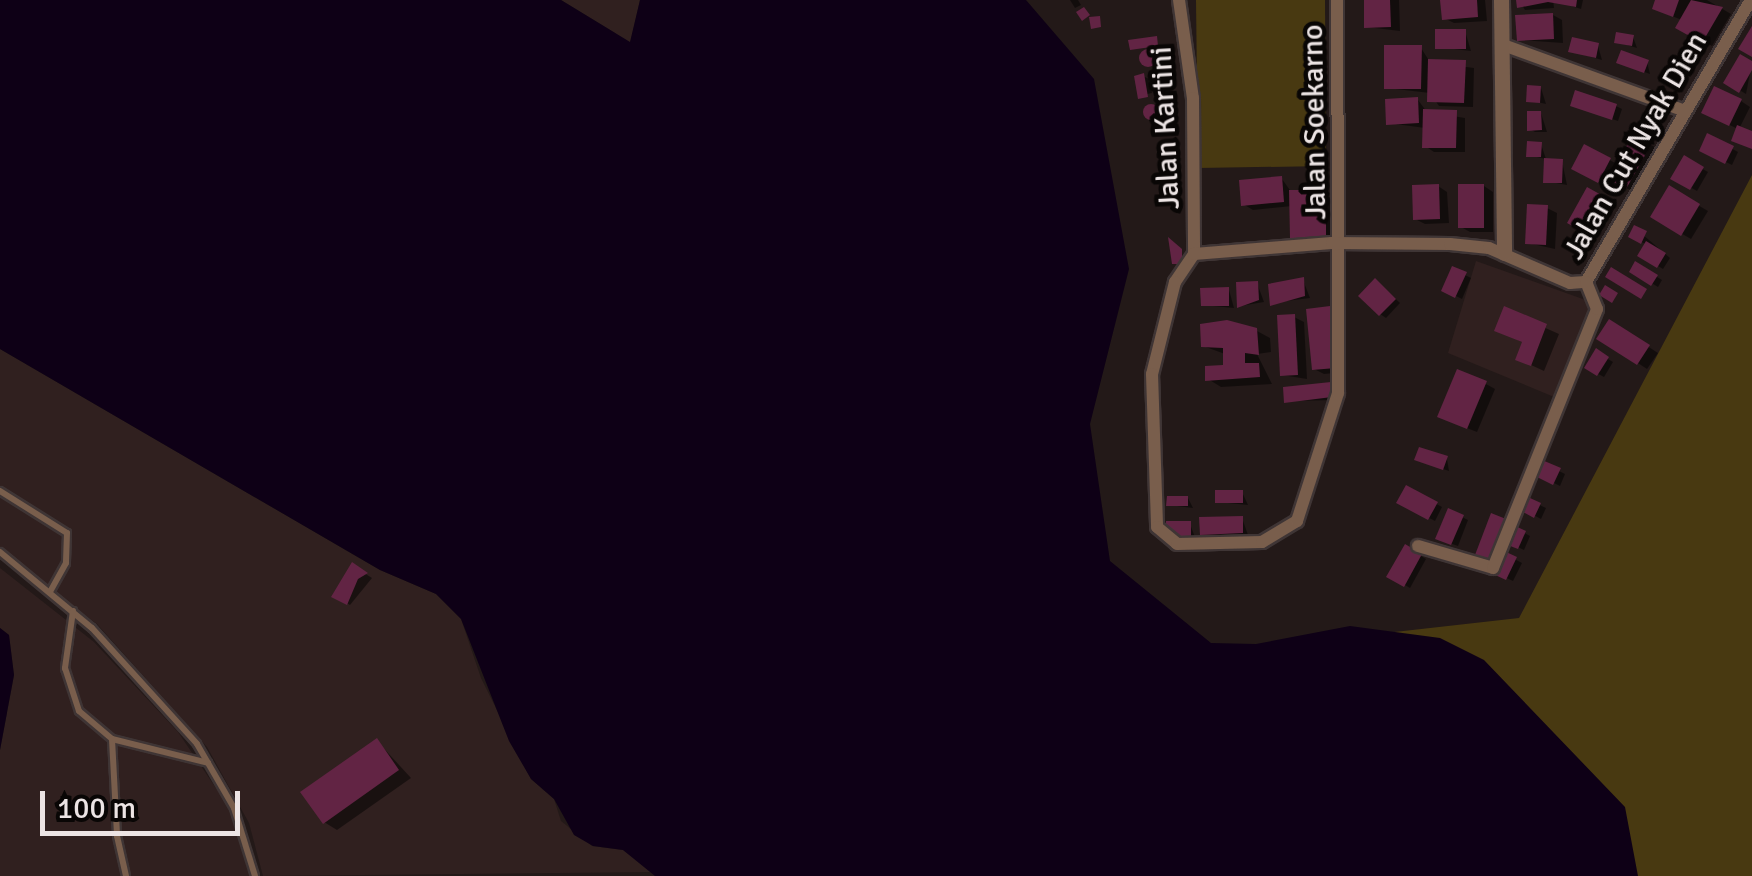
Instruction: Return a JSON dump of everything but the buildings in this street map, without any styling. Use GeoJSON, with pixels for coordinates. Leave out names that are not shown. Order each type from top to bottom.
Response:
{"type":"FeatureCollection","features":[{"type":"Feature","properties":{"kind":"street","name":"Jalan Kartini"},"geometry":{"type":"LineString","coordinates":[[1179,0],[1193,98],[1194,254]]}},
{"type":"Feature","properties":{"kind":"street","name":"Jalan Soekarno"},"geometry":{"type":"LineString","coordinates":[[1194,254],[1175,282],[1150,388],[1158,527],[1178,544],[1245,544],[1282,535],[1297,521],[1338,393],[1342,244],[1337,0]]}},
{"type":"Feature","properties":{"kind":"street"},"geometry":{"type":"LineString","coordinates":[[1501,0],[1504,253]]}},
{"type":"Feature","properties":{"kind":"street","name":"Jalan Cut Nyak Dien"},"geometry":{"type":"LineString","coordinates":[[1194,254],[1415,242],[1504,253],[1570,283],[1586,282],[1751,0]]}},
{"type":"Feature","properties":{"kind":"street"},"geometry":{"type":"LineString","coordinates":[[1503,45],[1684,110]]}},
{"type":"Feature","properties":{"kind":"street"},"geometry":{"type":"LineString","coordinates":[[1418,546],[1493,568],[1597,308],[1586,282]]}},
{"type":"Feature","properties":{"kind":"lane"},"geometry":{"type":"LineString","coordinates":[[0,491],[67,533],[66,563],[51,590]]}},
{"type":"Feature","properties":{"kind":"lane"},"geometry":{"type":"LineString","coordinates":[[0,552],[51,590],[151,687],[210,764],[234,808],[255,876]]}},
{"type":"Feature","properties":{"kind":"lane"},"geometry":{"type":"LineString","coordinates":[[73,611],[69,692],[92,725],[112,738],[210,764]]}},
{"type":"Feature","properties":{"kind":"lane"},"geometry":{"type":"LineString","coordinates":[[112,738],[117,836],[126,876]]}},
{"type":"Feature","properties":{"kind":"shaded area"},"geometry":{"type":"Polygon","coordinates":[[[0,0],[561,0],[630,42],[640,0],[1026,0],[1094,79],[1129,269],[1090,424],[1110,561],[1211,643],[1256,644],[1350,626],[1440,638],[1484,660],[1625,807],[1638,876],[655,876],[623,850],[593,846],[574,835],[554,799],[531,779],[509,741],[461,619],[436,594],[380,570],[0,349],[0,0]]]}},
{"type":"Feature","properties":{"kind":"shaded area"},"geometry":{"type":"Polygon","coordinates":[[[561,0],[640,0],[629,49],[615,33],[561,0]]]}},
{"type":"Feature","properties":{"kind":"shaded area"},"geometry":{"type":"Polygon","coordinates":[[[1196,0],[1325,0],[1326,166],[1198,168],[1196,0]]]}},
{"type":"Feature","properties":{"kind":"shaded area"},"geometry":{"type":"Polygon","coordinates":[[[1752,175],[1752,876],[1638,876],[1189,655],[1519,618],[1752,175]]]}},
{"type":"Feature","properties":{"kind":"shaded area"},"geometry":{"type":"Polygon","coordinates":[[[1476,261],[1594,303],[1559,399],[1448,353],[1476,261]]]}},
{"type":"Feature","properties":{"kind":"shaded area"},"geometry":{"type":"Polygon","coordinates":[[[0,349],[380,570],[436,594],[461,619],[481,678],[531,779],[554,799],[561,821],[592,846],[623,850],[654,872],[263,876],[249,823],[207,747],[97,624],[0,552],[0,349]]]}},
{"type":"Feature","properties":{"kind":"shaded area"},"geometry":{"type":"Polygon","coordinates":[[[0,568],[94,642],[178,732],[228,806],[254,876],[0,876],[0,750],[14,675],[9,635],[0,628],[0,568]]]}},
{"type":"Feature","properties":{"kind":"shaded area"},"geometry":{"type":"Polygon","coordinates":[[[0,628],[9,635],[14,675],[0,750],[0,628]]]}}]}
